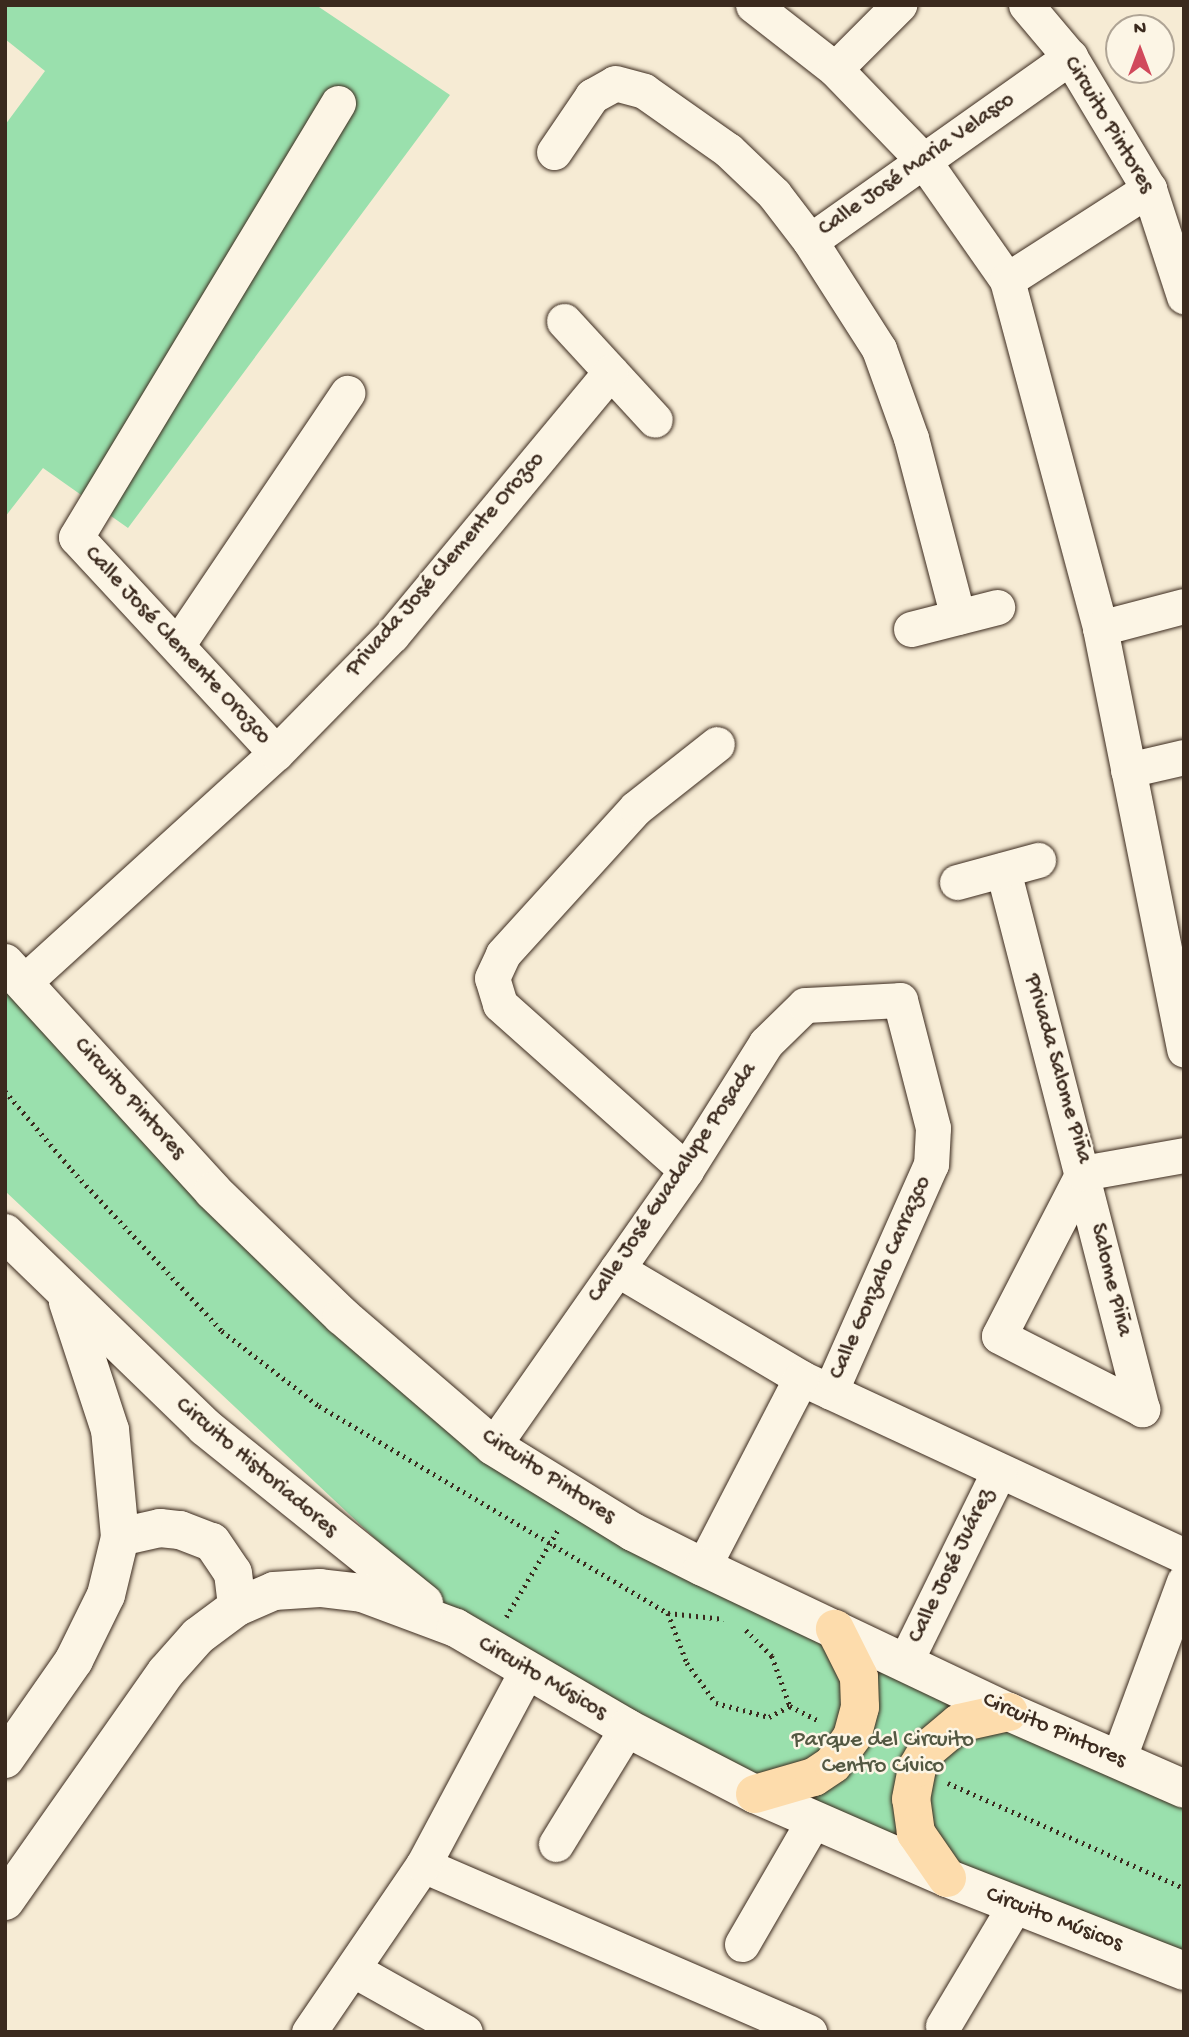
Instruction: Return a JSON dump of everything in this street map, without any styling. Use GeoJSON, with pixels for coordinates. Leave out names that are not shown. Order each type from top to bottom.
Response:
{"type":"FeatureCollection","features":[{"type":"Feature","properties":{"kind":"main road","name":"Circuito Pintores"},"geometry":{"type":"LineString","coordinates":[[14,973],[223,1200],[342,1317],[493,1446],[576,1497],[703,1567],[1009,1712],[1184,1789]]}},
{"type":"Feature","properties":{"kind":"main road","name":"Circuito Historiadores"},"geometry":{"type":"LineString","coordinates":[[5,1233],[66,1297],[205,1427],[456,1628]]}},
{"type":"Feature","properties":{"kind":"main road","name":"Circuito Historiadores"},"geometry":{"type":"LineString","coordinates":[[5,1759],[74,1660],[106,1595],[120,1537],[110,1430],[66,1297]]}},
{"type":"Feature","properties":{"kind":"main road"},"geometry":{"type":"LineString","coordinates":[[120,1537],[160,1528],[180,1530],[212,1542],[233,1573],[237,1607]]}},
{"type":"Feature","properties":{"kind":"main road","name":"Circuito Músicos"},"geometry":{"type":"LineString","coordinates":[[5,1901],[166,1672],[198,1636],[237,1607],[274,1591],[320,1588],[362,1593],[456,1628],[526,1672],[755,1794],[947,1878],[1184,1970]]}},
{"type":"Feature","properties":{"kind":"main road"},"geometry":{"type":"LineString","coordinates":[[755,1794],[814,1776],[833,1764],[852,1737],[860,1707],[859,1676],[835,1629]]}},
{"type":"Feature","properties":{"kind":"main road"},"geometry":{"type":"LineString","coordinates":[[947,1878],[923,1849],[916,1833],[911,1799],[917,1768],[928,1749],[959,1723],[1009,1712]]}},
{"type":"Feature","properties":{"kind":"street"},"geometry":{"type":"LineString","coordinates":[[753,5],[835,69],[923,160],[1007,281],[1100,628],[1128,770],[1178,988],[1184,1050]]}},
{"type":"Feature","properties":{"kind":"street"},"geometry":{"type":"LineString","coordinates":[[835,69],[899,5]]}},
{"type":"Feature","properties":{"kind":"street","name":"Circuito Pintores"},"geometry":{"type":"LineString","coordinates":[[1026,5],[1070,57],[1149,189],[1184,296]]}},
{"type":"Feature","properties":{"kind":"street","name":"Calle José Maria Velasco"},"geometry":{"type":"LineString","coordinates":[[554,152],[592,96],[615,83],[644,91],[728,150],[774,194],[810,241],[1070,57]]}},
{"type":"Feature","properties":{"kind":"street","name":"Calle José Clemente Orozco"},"geometry":{"type":"LineString","coordinates":[[14,973],[276,753],[178,644],[76,537],[338,103]]}},
{"type":"Feature","properties":{"kind":"street"},"geometry":{"type":"LineString","coordinates":[[1007,281],[1149,189]]}},
{"type":"Feature","properties":{"kind":"street"},"geometry":{"type":"LineString","coordinates":[[810,241],[879,349],[911,438],[958,617]]}},
{"type":"Feature","properties":{"kind":"street"},"geometry":{"type":"LineString","coordinates":[[564,321],[655,420]]}},
{"type":"Feature","properties":{"kind":"street","name":"Privada José Clemente Orozco"},"geometry":{"type":"LineString","coordinates":[[276,753],[391,635],[610,372]]}},
{"type":"Feature","properties":{"kind":"street"},"geometry":{"type":"LineString","coordinates":[[178,644],[347,393]]}},
{"type":"Feature","properties":{"kind":"street"},"geometry":{"type":"LineString","coordinates":[[1100,628],[1184,606]]}},
{"type":"Feature","properties":{"kind":"street"},"geometry":{"type":"LineString","coordinates":[[911,629],[997,607]]}},
{"type":"Feature","properties":{"kind":"street"},"geometry":{"type":"LineString","coordinates":[[686,1170],[500,1004],[492,978],[503,954],[636,808],[717,744]]}},
{"type":"Feature","properties":{"kind":"street"},"geometry":{"type":"LineString","coordinates":[[1128,770],[1184,757]]}},
{"type":"Feature","properties":{"kind":"street"},"geometry":{"type":"LineString","coordinates":[[957,882],[1038,860]]}},
{"type":"Feature","properties":{"kind":"street","name":"Privada Salome Piña"},"geometry":{"type":"LineString","coordinates":[[1003,870],[1083,1173],[1184,1155]]}},
{"type":"Feature","properties":{"kind":"street","name":"Calle José Guadalupe Posada"},"geometry":{"type":"LineString","coordinates":[[493,1446],[686,1170],[766,1042],[805,1005],[900,1000]]}},
{"type":"Feature","properties":{"kind":"street","name":"Calle Gonzalo Carrazco"},"geometry":{"type":"LineString","coordinates":[[703,1567],[816,1385],[931,1164],[933,1128],[900,1000]]}},
{"type":"Feature","properties":{"kind":"street","name":"Salome Piña"},"geometry":{"type":"LineString","coordinates":[[1083,1173],[1139,1396],[1142,1409],[999,1336],[1083,1173]]}},
{"type":"Feature","properties":{"kind":"street"},"geometry":{"type":"LineString","coordinates":[[617,1269],[816,1385],[1184,1556]]}},
{"type":"Feature","properties":{"kind":"street","name":"Calle José Juárez"},"geometry":{"type":"LineString","coordinates":[[905,1662],[999,1471]]}},
{"type":"Feature","properties":{"kind":"street"},"geometry":{"type":"LineString","coordinates":[[1118,1760],[1184,1583]]}},
{"type":"Feature","properties":{"kind":"street"},"geometry":{"type":"LineString","coordinates":[[309,2032],[354,1970],[423,1865],[526,1672]]}},
{"type":"Feature","properties":{"kind":"street"},"geometry":{"type":"LineString","coordinates":[[556,1844],[627,1728]]}},
{"type":"Feature","properties":{"kind":"street"},"geometry":{"type":"LineString","coordinates":[[742,1944],[814,1820]]}},
{"type":"Feature","properties":{"kind":"street"},"geometry":{"type":"LineString","coordinates":[[423,1865],[749,2021],[808,2032]]}},
{"type":"Feature","properties":{"kind":"street"},"geometry":{"type":"LineString","coordinates":[[943,2026],[1015,1905]]}},
{"type":"Feature","properties":{"kind":"street"},"geometry":{"type":"LineString","coordinates":[[354,1970],[465,2032]]}},
{"type":"Feature","properties":{"kind":"path"},"geometry":{"type":"LineString","coordinates":[[5,1091],[72,1170],[222,1331],[319,1406],[668,1613],[737,1620],[772,1656],[790,1706],[852,1737]]}},
{"type":"Feature","properties":{"kind":"path"},"geometry":{"type":"LineString","coordinates":[[488,1648],[576,1497]]}},
{"type":"Feature","properties":{"kind":"path"},"geometry":{"type":"LineString","coordinates":[[668,1613],[687,1663],[716,1703],[769,1717],[790,1706]]}},
{"type":"Feature","properties":{"kind":"path"},"geometry":{"type":"LineString","coordinates":[[917,1768],[1184,1888]]}},
{"type":"Feature","properties":{"kind":"green space"},"geometry":{"type":"Polygon","coordinates":[[[5,5],[316,5],[450,95],[128,528],[43,468],[5,517],[5,125],[45,71],[5,39],[5,5]]]}},
{"type":"Feature","properties":{"kind":"green space","name":"Parque del Circuito Centro Cívico"},"geometry":{"type":"Polygon","coordinates":[[[5,977],[485,1452],[1184,1801],[1184,1964],[848,1829],[448,1607],[5,1191],[5,977]]]}}]}
